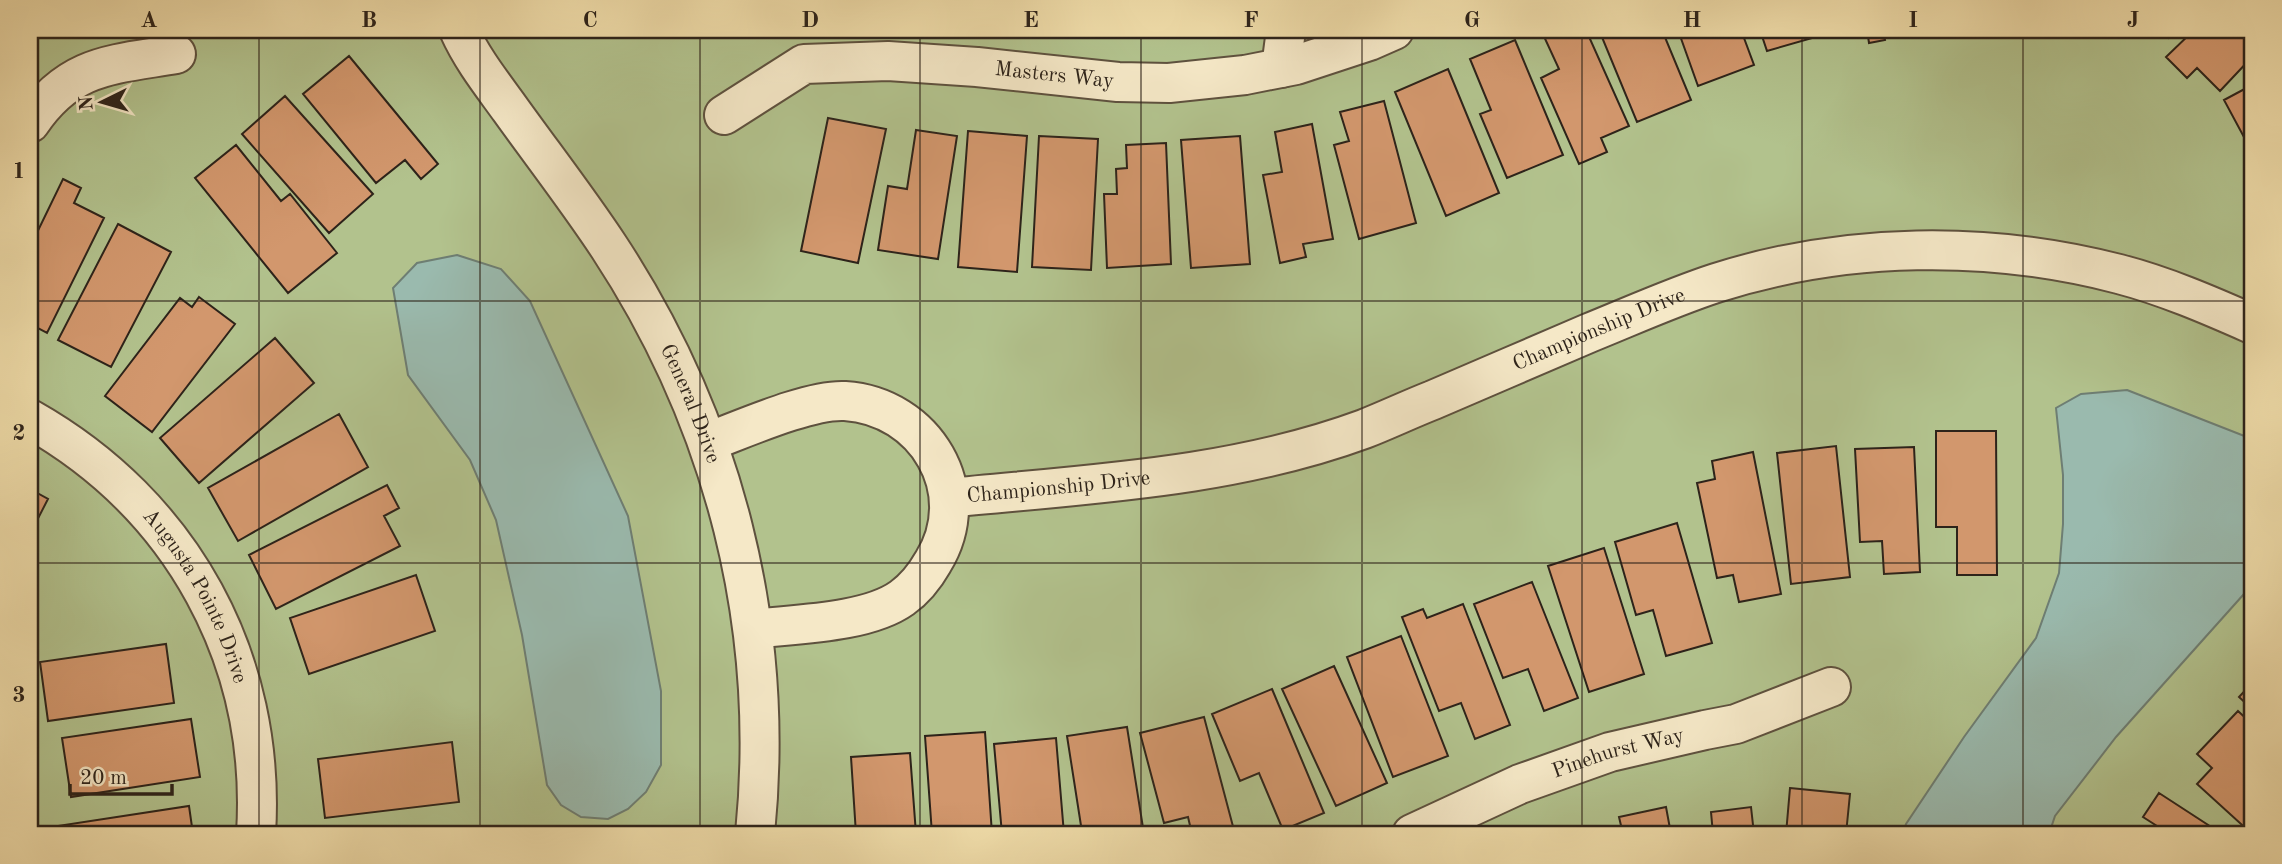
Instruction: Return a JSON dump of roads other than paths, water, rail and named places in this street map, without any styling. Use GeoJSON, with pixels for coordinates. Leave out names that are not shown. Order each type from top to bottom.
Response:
{"type":"FeatureCollection","features":[{"type":"Feature","properties":{"kind":"street","name":"General Drive"},"geometry":{"type":"LineString","coordinates":[[459,30],[479,66],[609,247],[657,327],[697,412],[737,537],[753,629],[760,707],[760,770],[755,834]]}},
{"type":"Feature","properties":{"kind":"street"},"geometry":{"type":"LineString","coordinates":[[1281,68],[1286,30]]}},
{"type":"Feature","properties":{"kind":"street","name":"Masters Way"},"geometry":{"type":"LineString","coordinates":[[724,115],[804,64],[888,61],[977,66],[1118,82],[1169,83],[1245,75],[1296,65],[1394,30]]}},
{"type":"Feature","properties":{"kind":"street"},"geometry":{"type":"LineString","coordinates":[[30,123],[43,104],[79,75],[101,66],[176,54]]}},
{"type":"Feature","properties":{"kind":"street","name":"Championship Drive"},"geometry":{"type":"LineString","coordinates":[[949,498],[1185,474],[1276,456],[1364,429],[1658,305],[1717,283],[1800,262],[1884,252],[1970,251],[2036,257],[2119,274],[2201,301],[2252,324]]}},
{"type":"Feature","properties":{"kind":"street","name":"Championship Drive"},"geometry":{"type":"LineString","coordinates":[[708,442],[816,403],[842,401],[867,404],[891,413],[912,427],[929,446],[942,468],[949,498],[949,523],[943,547],[922,581],[902,598],[880,610],[855,616],[753,629]]}},
{"type":"Feature","properties":{"kind":"street","name":"Augusta Pointe Drive"},"geometry":{"type":"LineString","coordinates":[[30,419],[82,451],[126,489],[170,538],[202,587],[227,640],[245,696],[255,754],[256,834]]}},
{"type":"Feature","properties":{"kind":"street","name":"Pinehurst Way"},"geometry":{"type":"LineString","coordinates":[[1412,834],[1520,784],[1597,757],[1736,724],[1831,687]]}}]}
